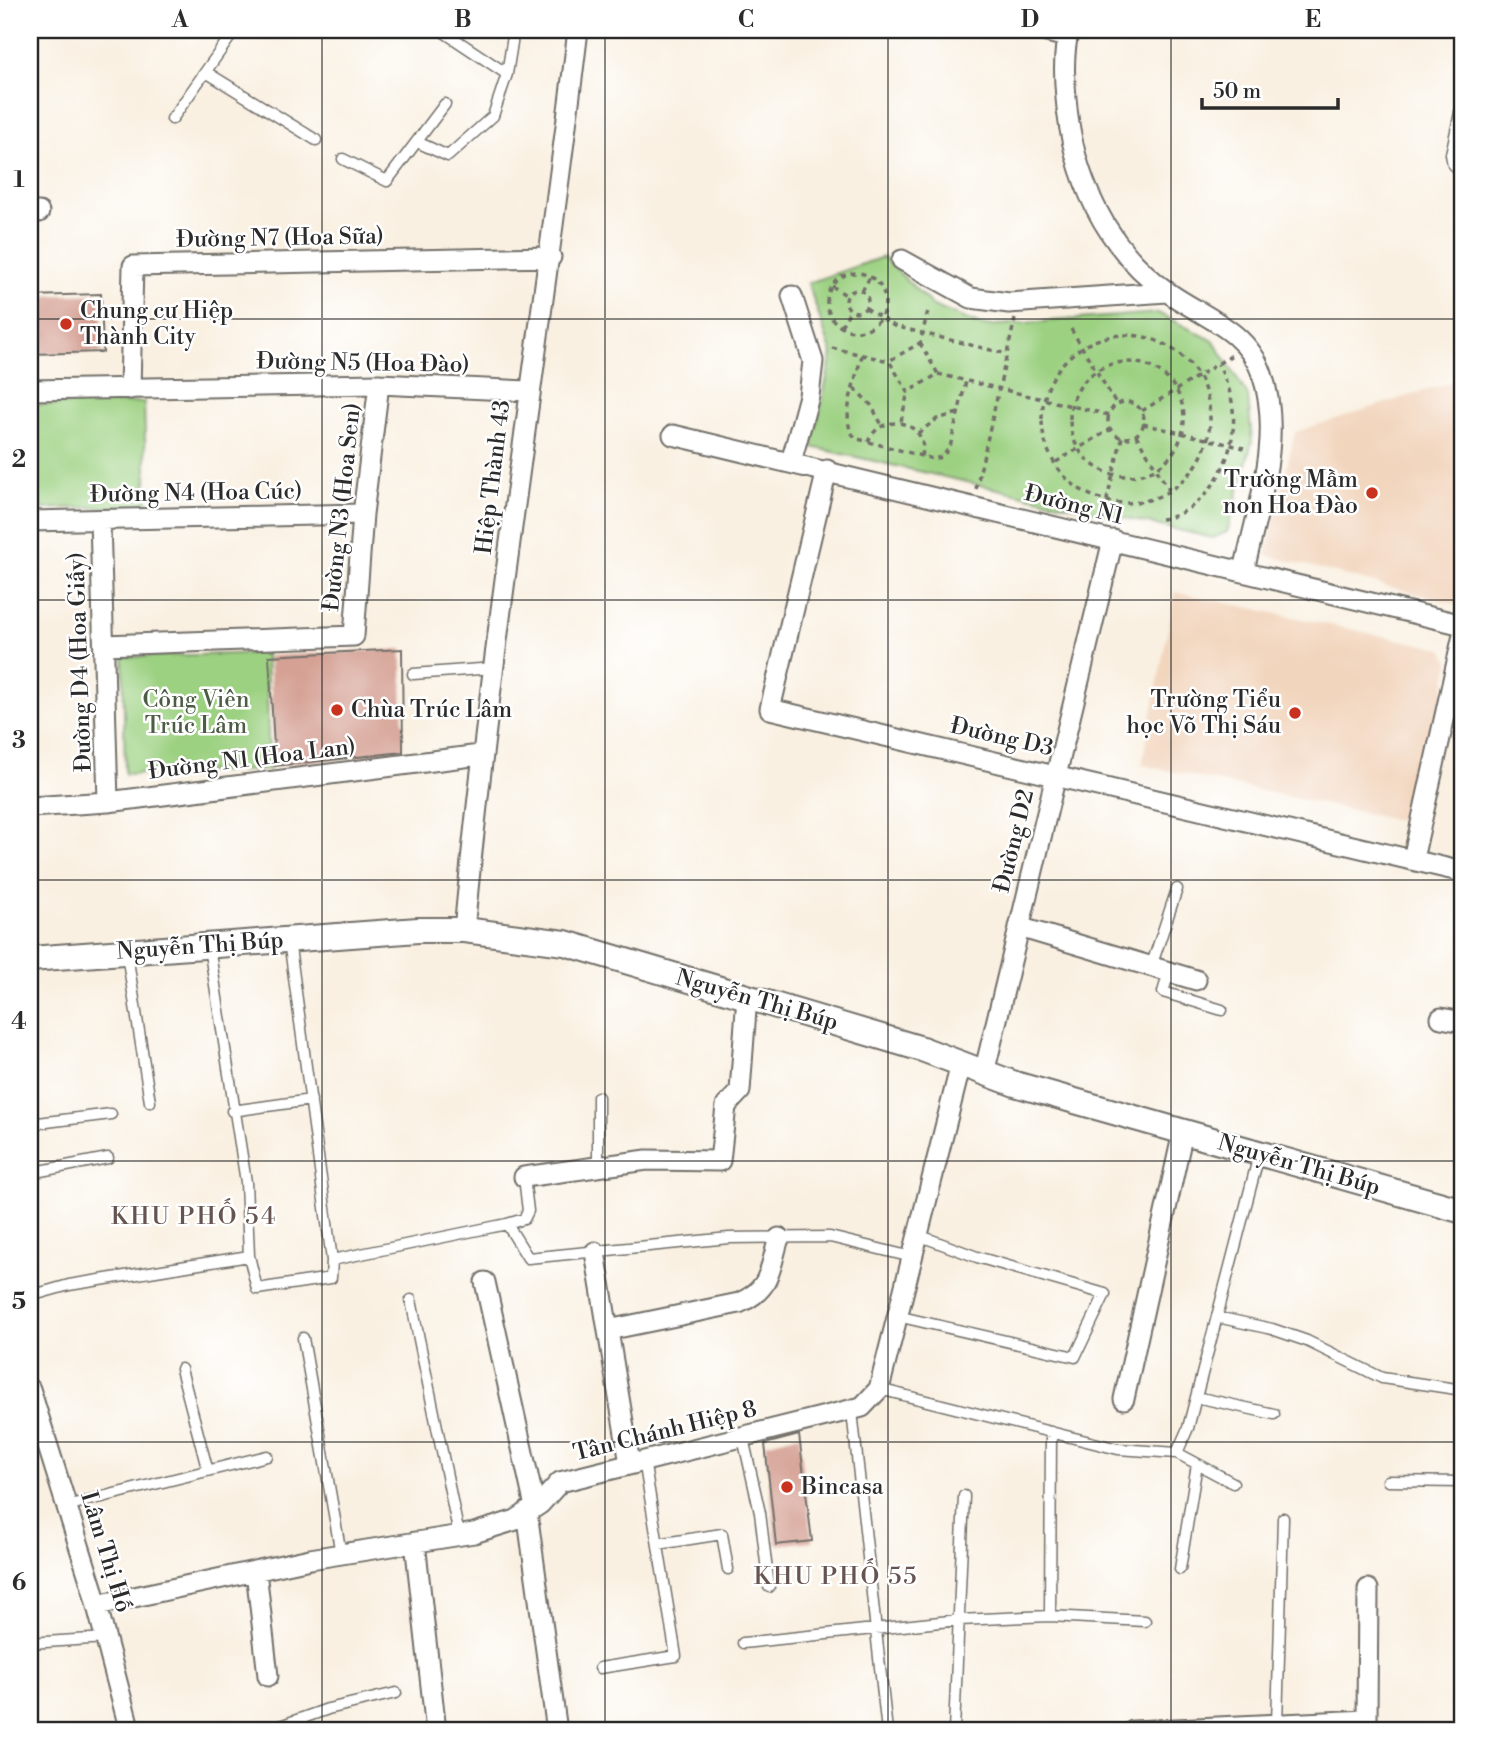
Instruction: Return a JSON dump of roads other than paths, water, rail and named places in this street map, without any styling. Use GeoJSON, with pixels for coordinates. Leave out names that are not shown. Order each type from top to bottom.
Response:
{"type":"FeatureCollection","features":[{"type":"Feature","properties":{"kind":"street","name":"Hiệp Thành 43"},"geometry":{"type":"LineString","coordinates":[[464,930],[480,755],[494,668],[528,391],[551,257],[578,30]]}},
{"type":"Feature","properties":{"kind":"street"},"geometry":{"type":"LineString","coordinates":[[1039,30],[1068,33],[1064,81],[1069,133],[1082,181],[1100,217],[1129,256],[1167,292],[1223,325],[1247,346],[1261,372],[1273,432],[1244,571]]}},
{"type":"Feature","properties":{"kind":"street","name":"Đường N7 (Hoa Sữa)"},"geometry":{"type":"LineString","coordinates":[[130,388],[133,266],[551,257]]}},
{"type":"Feature","properties":{"kind":"street"},"geometry":{"type":"LineString","coordinates":[[902,260],[971,298],[1018,303],[1167,292]]}},
{"type":"Feature","properties":{"kind":"street"},"geometry":{"type":"LineString","coordinates":[[791,462],[809,396],[813,361],[792,296]]}},
{"type":"Feature","properties":{"kind":"street","name":"Đường N5 (Hoa Đào)"},"geometry":{"type":"LineString","coordinates":[[30,390],[379,384],[528,391]]}},
{"type":"Feature","properties":{"kind":"street","name":"Đường N3 (Hoa Sen)"},"geometry":{"type":"LineString","coordinates":[[104,645],[354,636],[363,513],[379,384]]}},
{"type":"Feature","properties":{"kind":"street","name":"Đường N1"},"geometry":{"type":"LineString","coordinates":[[673,435],[1463,625]]}},
{"type":"Feature","properties":{"kind":"street","name":"Đường D3"},"geometry":{"type":"LineString","coordinates":[[827,470],[770,709],[1056,774],[1463,872]]}},
{"type":"Feature","properties":{"kind":"street","name":"Đường N4 (Hoa Cúc)"},"geometry":{"type":"LineString","coordinates":[[30,521],[363,513]]}},
{"type":"Feature","properties":{"kind":"street","name":"Đường D4 (Hoa Giấy)"},"geometry":{"type":"LineString","coordinates":[[100,520],[108,802]]}},
{"type":"Feature","properties":{"kind":"street","name":"Đường D2"},"geometry":{"type":"LineString","coordinates":[[973,1068],[1019,927],[1056,774],[1106,538]]}},
{"type":"Feature","properties":{"kind":"street"},"geometry":{"type":"LineString","coordinates":[[1413,859],[1463,635]]}},
{"type":"Feature","properties":{"kind":"street","name":"Đường N1 (Hoa Lan)"},"geometry":{"type":"LineString","coordinates":[[30,807],[108,802],[480,755]]}},
{"type":"Feature","properties":{"kind":"street"},"geometry":{"type":"LineString","coordinates":[[1019,927],[1196,980]]}},
{"type":"Feature","properties":{"kind":"street","name":"Nguyễn Thị Búp"},"geometry":{"type":"LineString","coordinates":[[30,959],[418,930],[464,930],[565,943],[922,1049],[973,1068],[1183,1132],[1463,1211]]}},
{"type":"Feature","properties":{"kind":"street"},"geometry":{"type":"LineString","coordinates":[[524,1177],[598,1166],[674,1159],[719,1161],[726,1106],[740,1091],[747,996]]}},
{"type":"Feature","properties":{"kind":"street"},"geometry":{"type":"LineString","coordinates":[[1441,1017],[1463,1022]]}},
{"type":"Feature","properties":{"kind":"street"},"geometry":{"type":"LineString","coordinates":[[879,1389],[918,1235],[973,1068]]}},
{"type":"Feature","properties":{"kind":"street"},"geometry":{"type":"LineString","coordinates":[[1124,1399],[1183,1132]]}},
{"type":"Feature","properties":{"kind":"street"},"geometry":{"type":"LineString","coordinates":[[608,1330],[739,1303],[754,1296],[764,1289],[779,1238]]}},
{"type":"Feature","properties":{"kind":"street"},"geometry":{"type":"LineString","coordinates":[[595,1252],[608,1330],[637,1462]]}},
{"type":"Feature","properties":{"kind":"street"},"geometry":{"type":"LineString","coordinates":[[485,1282],[531,1510],[557,1731]]}},
{"type":"Feature","properties":{"kind":"street","name":"Lâm Thị Hố"},"geometry":{"type":"LineString","coordinates":[[30,1389],[35,1424],[66,1506],[97,1605],[130,1731]]}},
{"type":"Feature","properties":{"kind":"street","name":"Tân Chánh Hiệp 8"},"geometry":{"type":"LineString","coordinates":[[97,1605],[341,1554],[459,1535],[516,1520],[531,1510],[560,1482],[852,1411],[862,1407],[879,1389]]}},
{"type":"Feature","properties":{"kind":"street"},"geometry":{"type":"LineString","coordinates":[[415,1542],[436,1731]]}},
{"type":"Feature","properties":{"kind":"street"},"geometry":{"type":"LineString","coordinates":[[256,1571],[268,1676]]}},
{"type":"Feature","properties":{"kind":"street"},"geometry":{"type":"LineString","coordinates":[[1133,1731],[1367,1720],[1368,1590]]}},
{"type":"Feature","properties":{"kind":"lane"},"geometry":{"type":"LineString","coordinates":[[172,120],[235,30]]}},
{"type":"Feature","properties":{"kind":"lane"},"geometry":{"type":"LineString","coordinates":[[441,30],[508,74]]}},
{"type":"Feature","properties":{"kind":"lane"},"geometry":{"type":"LineString","coordinates":[[417,142],[449,156],[493,116],[508,74],[514,30]]}},
{"type":"Feature","properties":{"kind":"lane"},"geometry":{"type":"LineString","coordinates":[[206,72],[316,140]]}},
{"type":"Feature","properties":{"kind":"lane"},"geometry":{"type":"LineString","coordinates":[[1463,99],[1451,154],[1453,165],[1463,173]]}},
{"type":"Feature","properties":{"kind":"lane"},"geometry":{"type":"LineString","coordinates":[[343,159],[387,181],[445,104]]}},
{"type":"Feature","properties":{"kind":"lane"},"geometry":{"type":"LineString","coordinates":[[413,674],[494,668]]}},
{"type":"Feature","properties":{"kind":"lane"},"geometry":{"type":"LineString","coordinates":[[1177,889],[1160,970],[1163,992],[1222,1010]]}},
{"type":"Feature","properties":{"kind":"lane"},"geometry":{"type":"LineString","coordinates":[[208,946],[232,1111],[246,1182],[249,1256],[257,1289],[331,1278],[332,1260],[289,940]]}},
{"type":"Feature","properties":{"kind":"lane"},"geometry":{"type":"LineString","coordinates":[[126,952],[150,1102]]}},
{"type":"Feature","properties":{"kind":"lane"},"geometry":{"type":"LineString","coordinates":[[598,1097],[598,1166]]}},
{"type":"Feature","properties":{"kind":"lane"},"geometry":{"type":"LineString","coordinates":[[232,1111],[311,1100]]}},
{"type":"Feature","properties":{"kind":"lane"},"geometry":{"type":"LineString","coordinates":[[30,1124],[111,1114]]}},
{"type":"Feature","properties":{"kind":"lane"},"geometry":{"type":"LineString","coordinates":[[1177,1453],[1196,1397],[1259,1154]]}},
{"type":"Feature","properties":{"kind":"lane"},"geometry":{"type":"LineString","coordinates":[[30,1173],[108,1158]]}},
{"type":"Feature","properties":{"kind":"lane"},"geometry":{"type":"LineString","coordinates":[[332,1260],[524,1219],[528,1211],[524,1177]]}},
{"type":"Feature","properties":{"kind":"lane"},"geometry":{"type":"LineString","coordinates":[[508,1224],[527,1258],[729,1238],[830,1237],[912,1257]]}},
{"type":"Feature","properties":{"kind":"lane"},"geometry":{"type":"LineString","coordinates":[[897,1316],[1075,1357],[1105,1294],[977,1257],[918,1235]]}},
{"type":"Feature","properties":{"kind":"lane"},"geometry":{"type":"LineString","coordinates":[[30,1296],[69,1285],[249,1256]]}},
{"type":"Feature","properties":{"kind":"lane"},"geometry":{"type":"LineString","coordinates":[[411,1300],[459,1535]]}},
{"type":"Feature","properties":{"kind":"lane"},"geometry":{"type":"LineString","coordinates":[[1217,1317],[1272,1329],[1307,1341],[1382,1378],[1463,1390]]}},
{"type":"Feature","properties":{"kind":"lane"},"geometry":{"type":"LineString","coordinates":[[303,1338],[341,1554]]}},
{"type":"Feature","properties":{"kind":"lane"},"geometry":{"type":"LineString","coordinates":[[181,1369],[207,1468]]}},
{"type":"Feature","properties":{"kind":"lane"},"geometry":{"type":"LineString","coordinates":[[879,1389],[1118,1449],[1177,1453],[1233,1483]]}},
{"type":"Feature","properties":{"kind":"lane"},"geometry":{"type":"LineString","coordinates":[[1196,1397],[1274,1414]]}},
{"type":"Feature","properties":{"kind":"lane"},"geometry":{"type":"LineString","coordinates":[[852,1411],[887,1731]]}},
{"type":"Feature","properties":{"kind":"lane"},"geometry":{"type":"LineString","coordinates":[[1050,1616],[1051,1432]]}},
{"type":"Feature","properties":{"kind":"lane"},"geometry":{"type":"LineString","coordinates":[[743,1438],[760,1513],[769,1587]]}},
{"type":"Feature","properties":{"kind":"lane"},"geometry":{"type":"LineString","coordinates":[[66,1506],[207,1468],[267,1455]]}},
{"type":"Feature","properties":{"kind":"lane"},"geometry":{"type":"LineString","coordinates":[[600,1668],[676,1656],[658,1544],[637,1462]]}},
{"type":"Feature","properties":{"kind":"lane"},"geometry":{"type":"LineString","coordinates":[[1180,1569],[1197,1464]]}},
{"type":"Feature","properties":{"kind":"lane"},"geometry":{"type":"LineString","coordinates":[[1388,1481],[1463,1482]]}},
{"type":"Feature","properties":{"kind":"lane"},"geometry":{"type":"LineString","coordinates":[[954,1731],[964,1496]]}},
{"type":"Feature","properties":{"kind":"lane"},"geometry":{"type":"LineString","coordinates":[[1277,1724],[1283,1518]]}},
{"type":"Feature","properties":{"kind":"lane"},"geometry":{"type":"LineString","coordinates":[[658,1544],[722,1534],[728,1569]]}},
{"type":"Feature","properties":{"kind":"lane"},"geometry":{"type":"LineString","coordinates":[[743,1643],[960,1620],[1050,1616],[1145,1621]]}},
{"type":"Feature","properties":{"kind":"lane"},"geometry":{"type":"LineString","coordinates":[[30,1643],[106,1638]]}},
{"type":"Feature","properties":{"kind":"lane"},"geometry":{"type":"LineString","coordinates":[[266,1731],[328,1709],[396,1693]]}},
{"type":"Feature","properties":{"kind":"place","name":"Chung cư Hiệp Thành City"},"geometry":{"type":"Point","coordinates":[66,324]}},
{"type":"Feature","properties":{"kind":"place","name":"Trường Mầm non Hoa Đào"},"geometry":{"type":"Point","coordinates":[1372,493]}},
{"type":"Feature","properties":{"kind":"place","name":"Chùa Trúc Lâm"},"geometry":{"type":"Point","coordinates":[337,710]}},
{"type":"Feature","properties":{"kind":"place","name":"Trường Tiểu học Võ Thị Sáu"},"geometry":{"type":"Point","coordinates":[1295,713]}},
{"type":"Feature","properties":{"kind":"place","name":"Bincasa"},"geometry":{"type":"Point","coordinates":[787,1487]}},
{"type":"Feature","properties":{"kind":"district","name":"KHU PHỐ 54"},"geometry":{"type":"Point","coordinates":[194,1217]}},
{"type":"Feature","properties":{"kind":"district","name":"KHU PHỐ 55"},"geometry":{"type":"Point","coordinates":[836,1577]}},
{"type":"Feature","properties":{"kind":"park label","name":"Công Viên Trúc Lâm"},"geometry":{"type":"Point","coordinates":[196,713]}}]}
